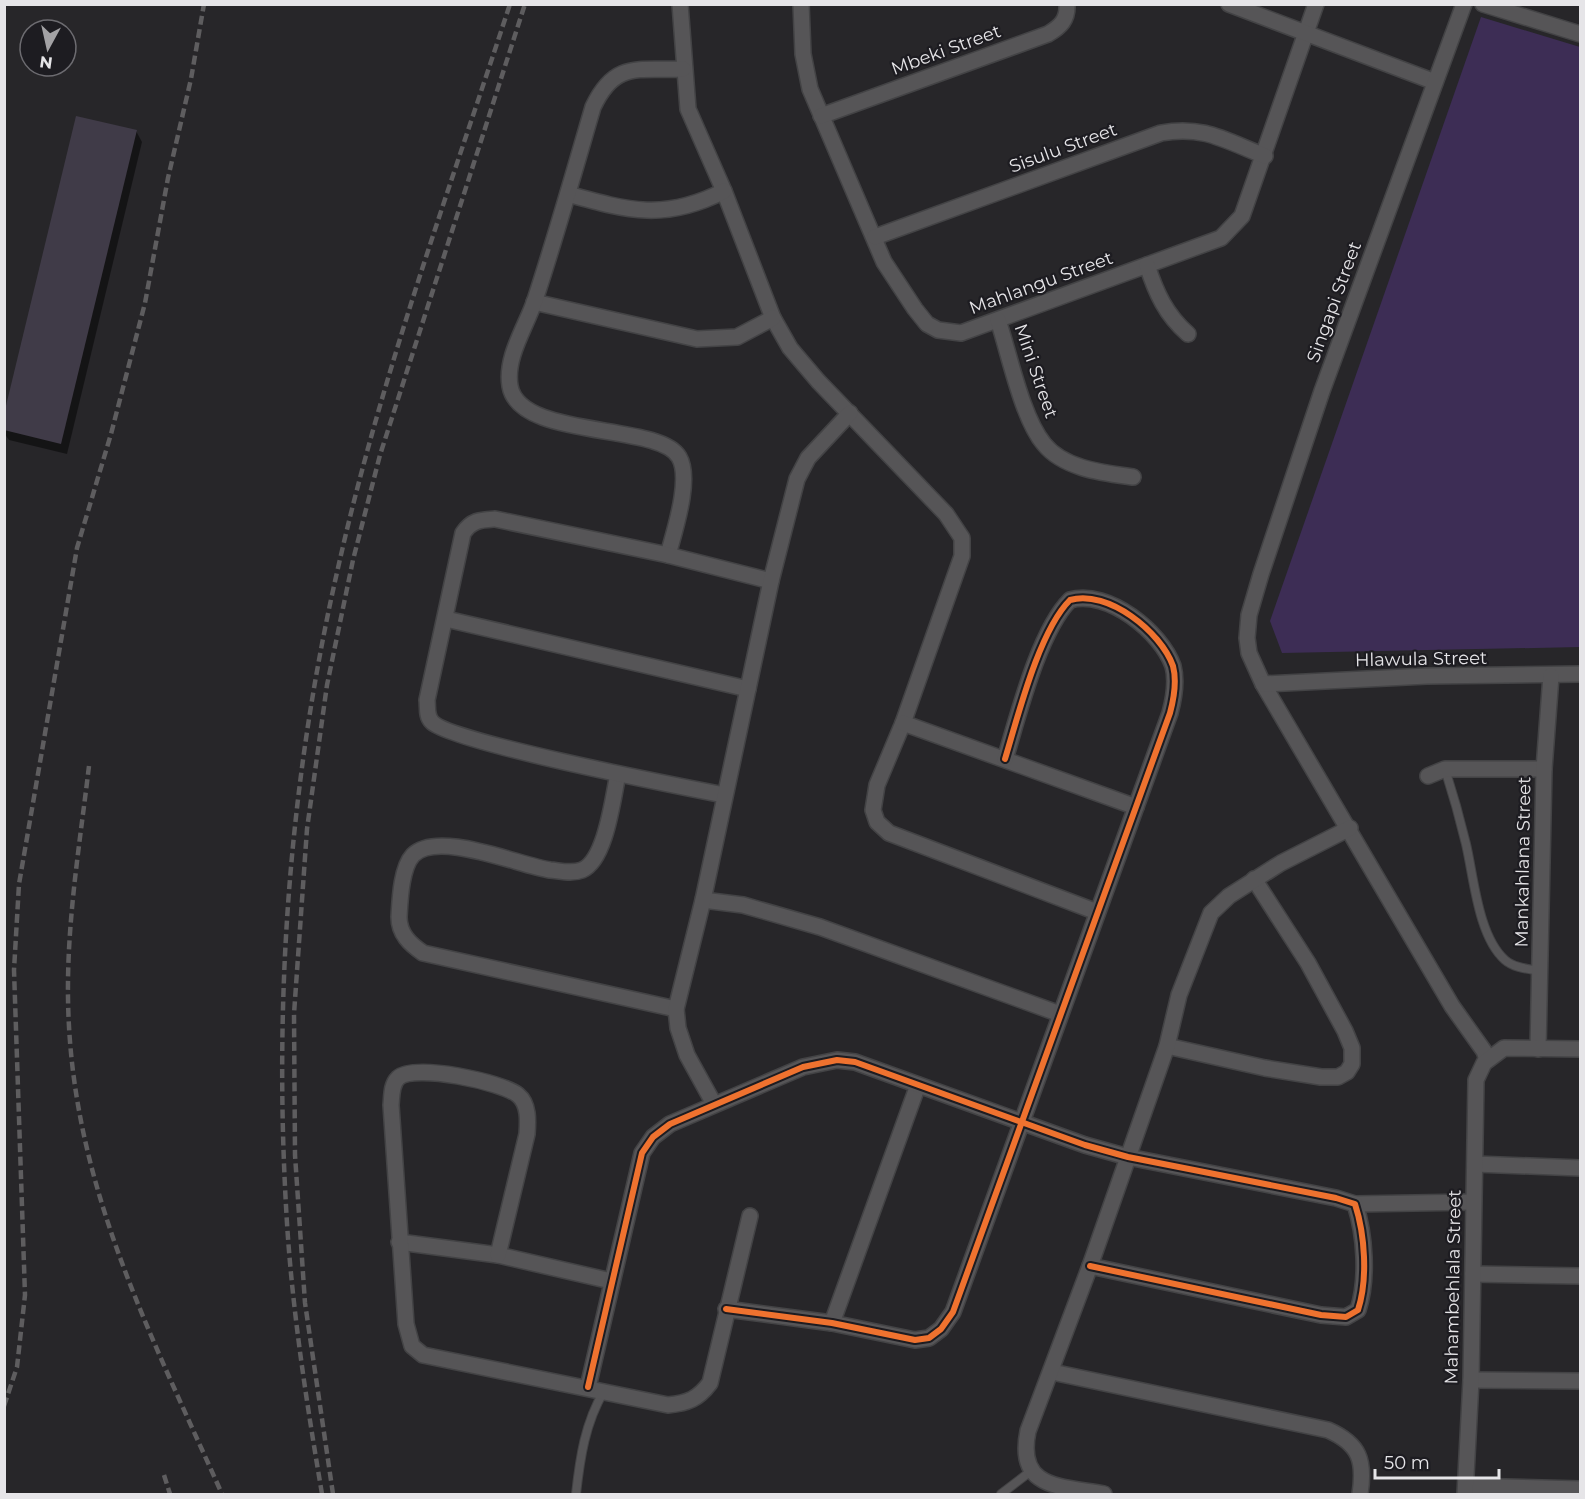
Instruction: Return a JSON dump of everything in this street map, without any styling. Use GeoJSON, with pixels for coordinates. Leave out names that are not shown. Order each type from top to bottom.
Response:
{"type":"FeatureCollection","features":[{"type":"Feature","properties":{"kind":"street"},"geometry":{"type":"LineString","coordinates":[[680,4],[683,69],[688,109],[724,190],[773,318],[800,360],[946,514],[962,538],[962,556],[874,798],[873,810],[889,833],[1097,912]]}},
{"type":"Feature","properties":{"kind":"street","name":"Mahlangu Street"},"geometry":{"type":"LineString","coordinates":[[801,4],[803,54],[810,89],[884,262],[927,324],[938,330],[961,333],[1221,238],[1234,228],[1242,216],[1265,156],[1316,4]]}},
{"type":"Feature","properties":{"kind":"street","name":"Mbeki Street"},"geometry":{"type":"LineString","coordinates":[[821,116],[1048,34],[1059,28],[1067,11],[1066,4]]}},
{"type":"Feature","properties":{"kind":"street"},"geometry":{"type":"LineString","coordinates":[[1229,4],[1435,82]]}},
{"type":"Feature","properties":{"kind":"street","name":"Singapi Street"},"geometry":{"type":"LineString","coordinates":[[1464,4],[1322,391],[1249,615],[1249,653],[1263,684],[1350,828],[1452,1006],[1484,1051],[1487,1060]]}},
{"type":"Feature","properties":{"kind":"street"},"geometry":{"type":"LineString","coordinates":[[1483,4],[1581,34]]}},
{"type":"Feature","properties":{"kind":"street"},"geometry":{"type":"LineString","coordinates":[[668,555],[683,486],[683,469],[679,456],[660,444],[552,420],[530,412],[517,402],[512,394],[511,363],[534,302],[594,107],[609,80],[619,74],[633,71],[683,69]]}},
{"type":"Feature","properties":{"kind":"street","name":"Sisulu Street"},"geometry":{"type":"LineString","coordinates":[[875,237],[1161,133],[1181,129],[1202,131],[1265,156]]}},
{"type":"Feature","properties":{"kind":"street"},"geometry":{"type":"LineString","coordinates":[[567,194],[620,208],[651,211],[677,209],[724,190]]}},
{"type":"Feature","properties":{"kind":"street"},"geometry":{"type":"LineString","coordinates":[[1147,265],[1162,304],[1174,321],[1188,334]]}},
{"type":"Feature","properties":{"kind":"street"},"geometry":{"type":"LineString","coordinates":[[534,302],[697,339],[737,337],[773,318]]}},
{"type":"Feature","properties":{"kind":"street","name":"Mini Street"},"geometry":{"type":"LineString","coordinates":[[998,320],[1029,417],[1044,445],[1085,469],[1133,477]]}},
{"type":"Feature","properties":{"kind":"street"},"geometry":{"type":"LineString","coordinates":[[714,1104],[687,1055],[678,1028],[676,1009],[703,900],[771,581],[803,467],[850,413]]}},
{"type":"Feature","properties":{"kind":"street"},"geometry":{"type":"LineString","coordinates":[[724,795],[618,774],[453,734],[432,723],[428,715],[427,700],[463,533],[469,525],[479,520],[495,519],[668,555],[771,581]]}},
{"type":"Feature","properties":{"kind":"street"},"geometry":{"type":"LineString","coordinates":[[726,1309],[832,1323],[915,1340],[929,1338],[941,1329],[953,1312],[1170,713],[1175,682],[1166,650],[1151,632],[1125,613],[1102,602],[1079,597],[1070,600],[1061,609],[1047,636],[1005,759]]}},
{"type":"Feature","properties":{"kind":"street"},"geometry":{"type":"LineString","coordinates":[[446,619],[748,688]]}},
{"type":"Feature","properties":{"kind":"street","name":"Hlawula Street"},"geometry":{"type":"LineString","coordinates":[[1263,684],[1427,676],[1581,674]]}},
{"type":"Feature","properties":{"kind":"street","name":"Mankahlana Street"},"geometry":{"type":"LineString","coordinates":[[1538,1049],[1544,769],[1551,676]]}},
{"type":"Feature","properties":{"kind":"street"},"geometry":{"type":"LineString","coordinates":[[903,723],[1136,807]]}},
{"type":"Feature","properties":{"kind":"street"},"geometry":{"type":"LineString","coordinates":[[1428,776],[1445,769],[1544,769]]}},
{"type":"Feature","properties":{"kind":"street"},"geometry":{"type":"LineString","coordinates":[[618,774],[602,842],[595,859],[584,869],[572,873],[543,868],[447,845],[423,848],[412,856],[409,863],[399,902],[399,922],[411,945],[423,953],[676,1009]]}},
{"type":"Feature","properties":{"kind":"street"},"geometry":{"type":"LineString","coordinates":[[1104,1494],[1050,1483],[1031,1471],[1025,1461],[1028,1431],[1052,1372],[1167,1046],[1179,995],[1211,913],[1229,896],[1254,879],[1350,828]]}},
{"type":"Feature","properties":{"kind":"street"},"geometry":{"type":"LineString","coordinates":[[1167,1046],[1265,1068],[1321,1077],[1338,1077],[1347,1072],[1352,1064],[1352,1048],[1345,1031],[1308,963],[1254,879]]}},
{"type":"Feature","properties":{"kind":"street"},"geometry":{"type":"LineString","coordinates":[[703,900],[743,905],[820,927],[1060,1014]]}},
{"type":"Feature","properties":{"kind":"street"},"geometry":{"type":"LineString","coordinates":[[1487,1060],[1504,1048],[1581,1049]]}},
{"type":"Feature","properties":{"kind":"street"},"geometry":{"type":"LineString","coordinates":[[588,1387],[611,1281],[646,1145],[670,1124],[803,1066],[829,1060],[855,1062],[1020,1122],[1128,1157],[1336,1198],[1355,1204],[1473,1202]]}},
{"type":"Feature","properties":{"kind":"street","name":"Mahambehlala Street"},"geometry":{"type":"LineString","coordinates":[[1466,1490],[1471,1380],[1476,1080],[1487,1060]]}},
{"type":"Feature","properties":{"kind":"street"},"geometry":{"type":"LineString","coordinates":[[498,1255],[527,1134],[528,1114],[520,1096],[503,1087],[427,1071],[410,1072],[398,1078],[393,1086],[391,1105],[406,1324],[409,1338],[417,1351],[423,1355],[668,1405],[685,1403],[699,1397],[710,1383],[750,1216]]}},
{"type":"Feature","properties":{"kind":"street"},"geometry":{"type":"LineString","coordinates":[[832,1323],[918,1085]]}},
{"type":"Feature","properties":{"kind":"street"},"geometry":{"type":"LineString","coordinates":[[1475,1164],[1581,1168]]}},
{"type":"Feature","properties":{"kind":"street"},"geometry":{"type":"LineString","coordinates":[[1090,1266],[1321,1315],[1346,1317],[1358,1310],[1365,1284],[1359,1217],[1355,1204]]}},
{"type":"Feature","properties":{"kind":"street"},"geometry":{"type":"LineString","coordinates":[[399,1242],[498,1255],[611,1281]]}},
{"type":"Feature","properties":{"kind":"street"},"geometry":{"type":"LineString","coordinates":[[1473,1274],[1581,1276]]}},
{"type":"Feature","properties":{"kind":"street"},"geometry":{"type":"LineString","coordinates":[[1052,1372],[1328,1430],[1344,1437],[1361,1460],[1360,1494]]}},
{"type":"Feature","properties":{"kind":"street"},"geometry":{"type":"LineString","coordinates":[[1471,1380],[1581,1381]]}},
{"type":"Feature","properties":{"kind":"street"},"geometry":{"type":"LineString","coordinates":[[1466,1490],[1581,1489]]}},
{"type":"Feature","properties":{"kind":"lane"},"geometry":{"type":"LineString","coordinates":[[1445,769],[1467,846],[1477,901],[1488,932],[1506,961],[1523,968],[1540,971]]}},
{"type":"Feature","properties":{"kind":"lane"},"geometry":{"type":"LineString","coordinates":[[576,1494],[584,1440],[594,1408],[604,1391]]}},
{"type":"Feature","properties":{"kind":"lane"},"geometry":{"type":"LineString","coordinates":[[1001,1494],[1031,1471]]}},
{"type":"Feature","properties":{"kind":"shaded area"},"geometry":{"type":"Polygon","coordinates":[[[1481,17],[1580,47],[1580,647],[1282,653],[1270,621],[1481,17]]]}},
{"type":"Feature","properties":{"kind":"building"},"geometry":{"type":"Polygon","coordinates":[[[76,116],[137,130],[61,444],[4,430],[4,414],[76,116]]]}},
{"type":"Feature","properties":{"kind":"railway"},"geometry":{"type":"LineString","coordinates":[[4,1406],[17,1367],[25,1295],[14,970],[19,884],[77,548],[111,434],[145,303],[204,4]]}},
{"type":"Feature","properties":{"kind":"railway"},"geometry":{"type":"LineString","coordinates":[[322,1494],[291,1279],[283,1126],[282,1045],[285,965],[289,885],[297,805],[321,647],[355,496],[417,284],[510,4]]}},
{"type":"Feature","properties":{"kind":"railway"},"geometry":{"type":"LineString","coordinates":[[333,1494],[305,1303],[295,1155],[294,1014],[307,829],[327,685],[353,560],[380,455],[525,4]]}},
{"type":"Feature","properties":{"kind":"railway"},"geometry":{"type":"LineString","coordinates":[[89,766],[75,881],[68,968],[72,1064],[83,1129],[98,1192],[118,1253],[167,1373],[222,1494]]}},
{"type":"Feature","properties":{"kind":"railway"},"geometry":{"type":"LineString","coordinates":[[164,1475],[170,1494]]}},
{"type":"Feature","properties":{"kind":"cycle path"},"geometry":{"type":"LineString","coordinates":[[726,1309],[832,1323],[915,1340],[929,1338],[941,1329],[953,1312],[1170,713],[1175,678],[1167,653],[1145,627],[1116,607],[1085,598],[1070,600],[1059,614],[1039,653],[1005,759]]}},
{"type":"Feature","properties":{"kind":"cycle path"},"geometry":{"type":"LineString","coordinates":[[588,1387],[642,1153],[653,1137],[670,1124],[803,1067],[837,1060],[855,1062],[1085,1145],[1128,1157],[1336,1198],[1355,1204],[1364,1257],[1363,1285],[1358,1310],[1346,1317],[1321,1315],[1090,1266]]}}]}
